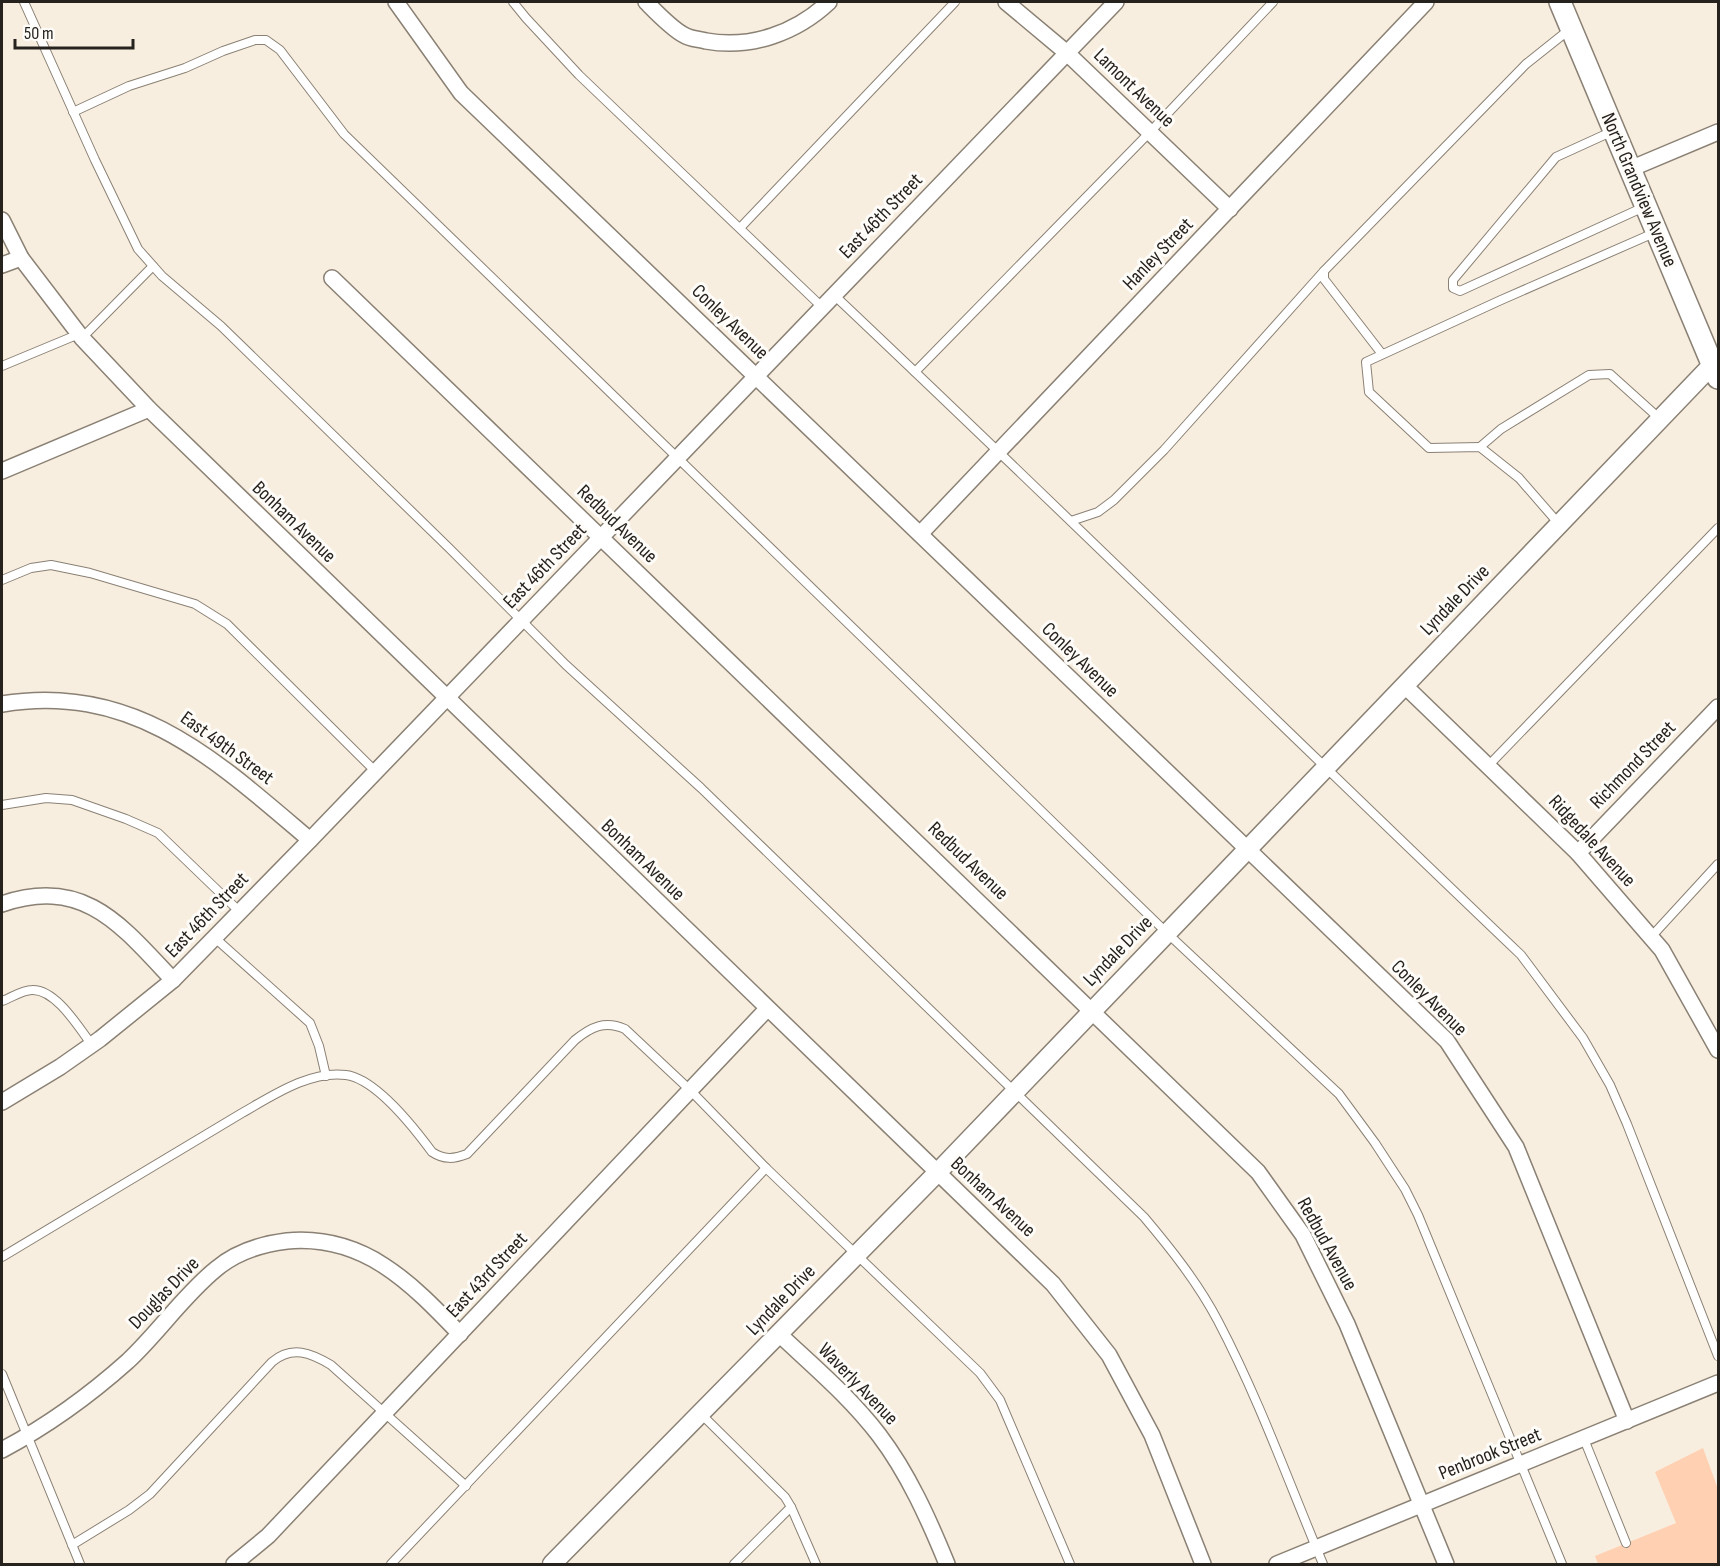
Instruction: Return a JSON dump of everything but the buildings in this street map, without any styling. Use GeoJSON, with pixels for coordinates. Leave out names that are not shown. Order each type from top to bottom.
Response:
{"type":"FeatureCollection","features":[{"type":"Feature","properties":{"kind":"main road","name":"North Grandview Avenue"},"geometry":{"type":"LineString","coordinates":[[1560,2],[1716,371]]}},
{"type":"Feature","properties":{"kind":"street","name":"Conley Avenue"},"geometry":{"type":"LineString","coordinates":[[396,2],[461,93],[1446,1041],[1516,1148],[1627,1421]]}},
{"type":"Feature","properties":{"kind":"street"},"geometry":{"type":"LineString","coordinates":[[646,2],[683,35],[716,43],[741,43],[764,39],[787,30],[808,19],[829,2]]}},
{"type":"Feature","properties":{"kind":"street","name":"Lamont Avenue"},"geometry":{"type":"LineString","coordinates":[[1006,2],[1067,52],[1230,209]]}},
{"type":"Feature","properties":{"kind":"street","name":"East 46th Street"},"geometry":{"type":"LineString","coordinates":[[2,1102],[92,1046],[173,980],[1116,2]]}},
{"type":"Feature","properties":{"kind":"street","name":"Hanley Street"},"geometry":{"type":"LineString","coordinates":[[920,534],[1426,2]]}},
{"type":"Feature","properties":{"kind":"street"},"geometry":{"type":"LineString","coordinates":[[1630,169],[1719,132]]}},
{"type":"Feature","properties":{"kind":"street","name":"Bonham Avenue"},"geometry":{"type":"LineString","coordinates":[[2,220],[21,258],[81,336],[149,409],[446,699],[1053,1284],[1109,1355],[1152,1435],[1203,1564]]}},
{"type":"Feature","properties":{"kind":"street"},"geometry":{"type":"LineString","coordinates":[[2,265],[21,258]]}},
{"type":"Feature","properties":{"kind":"street","name":"Redbud Avenue"},"geometry":{"type":"LineString","coordinates":[[332,278],[1093,1010],[1258,1172],[1303,1235],[1347,1324],[1446,1564]]}},
{"type":"Feature","properties":{"kind":"street","name":"Lyndale Drive"},"geometry":{"type":"LineString","coordinates":[[552,1564],[937,1173],[1660,419],[1716,371]]}},
{"type":"Feature","properties":{"kind":"street"},"geometry":{"type":"LineString","coordinates":[[2,471],[149,409]]}},
{"type":"Feature","properties":{"kind":"street","name":"Ridgedale Avenue"},"geometry":{"type":"LineString","coordinates":[[1404,685],[1578,852],[1662,950],[1719,1050]]}},
{"type":"Feature","properties":{"kind":"street","name":"East 49th Street"},"geometry":{"type":"LineString","coordinates":[[2,704],[40,700],[72,701],[103,706],[134,715],[167,730],[204,754],[251,789],[310,840]]}},
{"type":"Feature","properties":{"kind":"street","name":"Richmond Street"},"geometry":{"type":"LineString","coordinates":[[1578,852],[1719,706]]}},
{"type":"Feature","properties":{"kind":"street"},"geometry":{"type":"LineString","coordinates":[[2,904],[38,895],[57,895],[87,904],[119,927],[173,980]]}},
{"type":"Feature","properties":{"kind":"street","name":"East 43rd Street"},"geometry":{"type":"LineString","coordinates":[[234,1564],[268,1536],[767,1009]]}},
{"type":"Feature","properties":{"kind":"street","name":"Douglas Drive"},"geometry":{"type":"LineString","coordinates":[[2,1449],[57,1416],[128,1360],[218,1267],[245,1252],[277,1242],[302,1240],[327,1242],[351,1248],[376,1260],[412,1287],[460,1334]]}},
{"type":"Feature","properties":{"kind":"street","name":"Waverly Avenue"},"geometry":{"type":"LineString","coordinates":[[779,1334],[855,1406],[879,1435],[915,1494],[947,1564]]}},
{"type":"Feature","properties":{"kind":"street","name":"Penbrook Street"},"geometry":{"type":"LineString","coordinates":[[1276,1564],[1719,1383]]}},
{"type":"Feature","properties":{"kind":"lane"},"geometry":{"type":"LineString","coordinates":[[24,2],[138,249],[153,266],[229,334],[566,665],[701,788],[1144,1217],[1189,1274],[1217,1320],[1258,1405],[1323,1564]]}},
{"type":"Feature","properties":{"kind":"lane"},"geometry":{"type":"LineString","coordinates":[[513,2],[525,18],[579,75],[822,307]]}},
{"type":"Feature","properties":{"kind":"lane"},"geometry":{"type":"LineString","coordinates":[[740,228],[954,2]]}},
{"type":"Feature","properties":{"kind":"lane"},"geometry":{"type":"LineString","coordinates":[[915,372],[1150,132],[1273,2]]}},
{"type":"Feature","properties":{"kind":"lane"},"geometry":{"type":"LineString","coordinates":[[1071,521],[1098,512],[1114,500],[1164,450],[1324,271],[1526,64],[1571,28]]}},
{"type":"Feature","properties":{"kind":"lane"},"geometry":{"type":"LineString","coordinates":[[73,111],[129,86],[185,68],[255,40],[266,40],[280,50],[344,134],[1167,933],[1339,1094],[1375,1143],[1418,1215],[1562,1564]]}},
{"type":"Feature","properties":{"kind":"lane"},"geometry":{"type":"LineString","coordinates":[[1614,131],[1556,157],[1453,280],[1453,288],[1460,291],[1646,206]]}},
{"type":"Feature","properties":{"kind":"lane"},"geometry":{"type":"LineString","coordinates":[[1657,232],[1366,362],[1369,392],[1429,448],[1480,447],[1501,429],[1589,375],[1610,374],[1660,419]]}},
{"type":"Feature","properties":{"kind":"lane"},"geometry":{"type":"LineString","coordinates":[[2,366],[81,336],[153,266]]}},
{"type":"Feature","properties":{"kind":"lane"},"geometry":{"type":"LineString","coordinates":[[1324,271],[1324,279],[1382,354]]}},
{"type":"Feature","properties":{"kind":"lane"},"geometry":{"type":"LineString","coordinates":[[834,295],[1000,451],[1324,768],[1521,956],[1582,1038],[1610,1085],[1719,1356]]}},
{"type":"Feature","properties":{"kind":"lane"},"geometry":{"type":"LineString","coordinates":[[1480,447],[1519,478],[1559,524]]}},
{"type":"Feature","properties":{"kind":"lane"},"geometry":{"type":"LineString","coordinates":[[1488,766],[1719,528]]}},
{"type":"Feature","properties":{"kind":"lane"},"geometry":{"type":"LineString","coordinates":[[2,580],[31,568],[51,565],[90,573],[195,604],[226,624],[376,772]]}},
{"type":"Feature","properties":{"kind":"lane"},"geometry":{"type":"LineString","coordinates":[[2,805],[46,798],[72,800],[158,833],[240,912]]}},
{"type":"Feature","properties":{"kind":"lane"},"geometry":{"type":"LineString","coordinates":[[1651,937],[1719,864]]}},
{"type":"Feature","properties":{"kind":"lane"},"geometry":{"type":"LineString","coordinates":[[215,938],[310,1023],[319,1046],[326,1076]]}},
{"type":"Feature","properties":{"kind":"lane"},"geometry":{"type":"LineString","coordinates":[[2,1002],[26,991],[46,993],[60,1004],[92,1046]]}},
{"type":"Feature","properties":{"kind":"lane"},"geometry":{"type":"LineString","coordinates":[[2,1257],[278,1093],[311,1079],[347,1075],[365,1082],[382,1095],[439,1157],[453,1158],[467,1154],[557,1057],[581,1035],[596,1026],[612,1024],[625,1029],[690,1090],[766,1168],[980,1373],[1000,1400],[1070,1564]]}},
{"type":"Feature","properties":{"kind":"lane"},"geometry":{"type":"LineString","coordinates":[[391,1564],[766,1168]]}},
{"type":"Feature","properties":{"kind":"lane"},"geometry":{"type":"LineString","coordinates":[[72,1545],[129,1510],[150,1494],[272,1362],[285,1353],[302,1352],[319,1357],[331,1365],[466,1486]]}},
{"type":"Feature","properties":{"kind":"lane"},"geometry":{"type":"LineString","coordinates":[[2,1374],[80,1564]]}},
{"type":"Feature","properties":{"kind":"lane"},"geometry":{"type":"LineString","coordinates":[[700,1413],[785,1497],[816,1564]]}},
{"type":"Feature","properties":{"kind":"lane"},"geometry":{"type":"LineString","coordinates":[[1584,1439],[1626,1544]]}},
{"type":"Feature","properties":{"kind":"lane"},"geometry":{"type":"LineString","coordinates":[[734,1564],[791,1507]]}}]}
